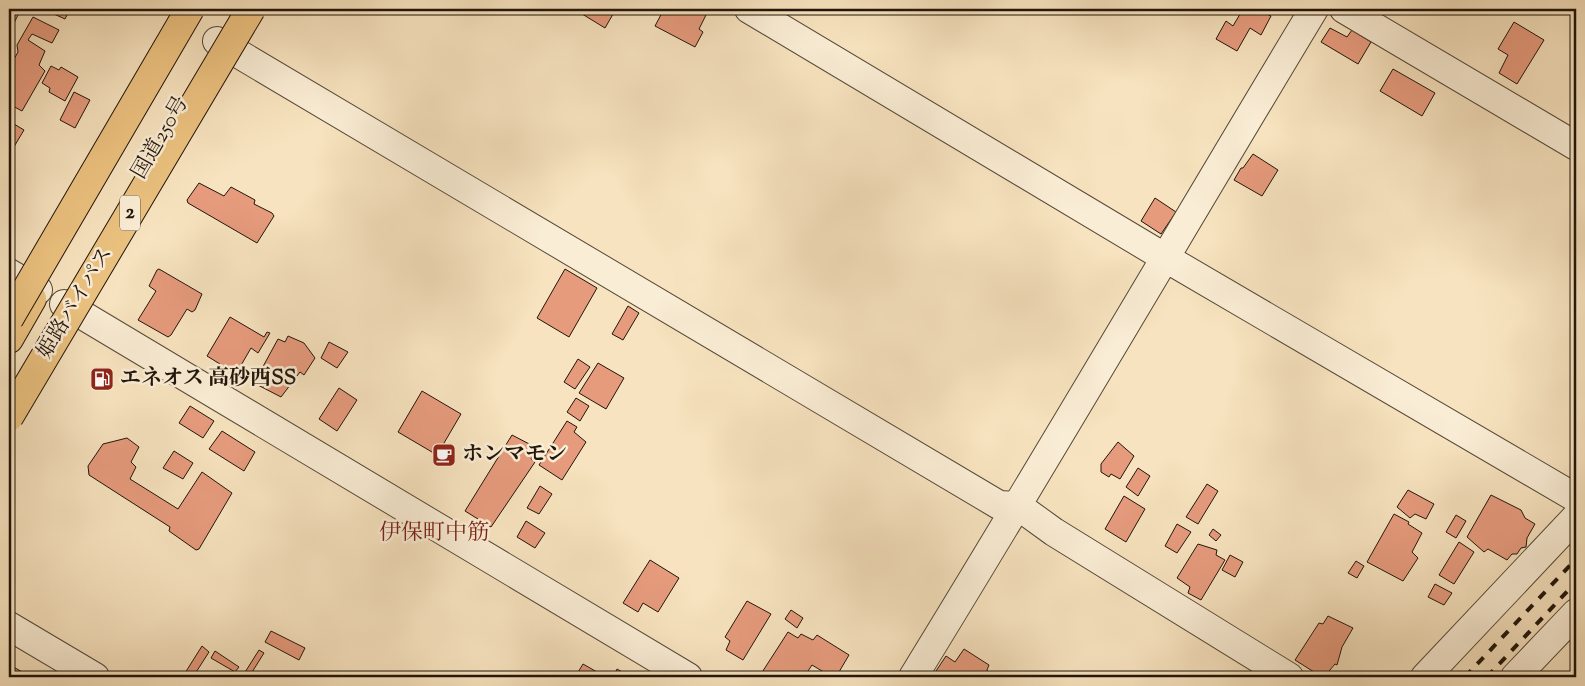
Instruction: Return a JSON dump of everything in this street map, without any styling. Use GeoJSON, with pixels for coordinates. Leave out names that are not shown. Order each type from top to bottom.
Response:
{"type":"FeatureCollection","features":[{"type":"Feature","properties":{"kind":"highway"},"geometry":{"type":"LineString","coordinates":[[9,319],[190,9]]}},
{"type":"Feature","properties":{"kind":"highway","name":"国道250号"},"geometry":{"type":"LineString","coordinates":[[9,339],[203,9]]}},
{"type":"Feature","properties":{"kind":"highway","name":"国道250号"},"geometry":{"type":"LineString","coordinates":[[9,396],[236,9]]}},
{"type":"Feature","properties":{"kind":"highway","name":"姫路バイパス"},"geometry":{"type":"LineString","coordinates":[[9,417],[250,9]]}},
{"type":"Feature","properties":{"kind":"street"},"geometry":{"type":"LineString","coordinates":[[749,9],[1164,257],[1576,498]]}},
{"type":"Feature","properties":{"kind":"street"},"geometry":{"type":"LineString","coordinates":[[913,677],[1018,506],[1164,257],[1314,9]]}},
{"type":"Feature","properties":{"kind":"street"},"geometry":{"type":"LineString","coordinates":[[1344,9],[1576,146]]}},
{"type":"Feature","properties":{"kind":"street"},"geometry":{"type":"LineString","coordinates":[[217,41],[999,505],[1018,506],[1054,532],[1289,677]]}},
{"type":"Feature","properties":{"kind":"street"},"geometry":{"type":"LineString","coordinates":[[9,273],[38,290]]}},
{"type":"Feature","properties":{"kind":"street"},"geometry":{"type":"LineString","coordinates":[[64,304],[688,677]]}},
{"type":"Feature","properties":{"kind":"street"},"geometry":{"type":"LineString","coordinates":[[1425,677],[1576,517]]}},
{"type":"Feature","properties":{"kind":"street"},"geometry":{"type":"LineString","coordinates":[[1515,677],[1576,613]]}},
{"type":"Feature","properties":{"kind":"street"},"geometry":{"type":"LineString","coordinates":[[9,626],[95,677]]}},
{"type":"Feature","properties":{"kind":"building"},"geometry":{"type":"Polygon","coordinates":[[[9,9],[21,9],[9,33],[9,9]]]}},
{"type":"Feature","properties":{"kind":"building"},"geometry":{"type":"Polygon","coordinates":[[[43,9],[70,9],[65,19],[43,9]]]}},
{"type":"Feature","properties":{"kind":"building"},"geometry":{"type":"Polygon","coordinates":[[[574,9],[616,9],[605,28],[574,9]]]}},
{"type":"Feature","properties":{"kind":"building"},"geometry":{"type":"Polygon","coordinates":[[[664,9],[709,9],[699,29],[703,32],[695,47],[655,26],[664,9]]]}},
{"type":"Feature","properties":{"kind":"building"},"geometry":{"type":"Polygon","coordinates":[[[1243,9],[1270,9],[1267,14],[1271,16],[1261,35],[1250,28],[1237,51],[1216,39],[1226,21],[1233,26],[1243,9]]]}},
{"type":"Feature","properties":{"kind":"building"},"geometry":{"type":"Polygon","coordinates":[[[33,17],[59,30],[52,43],[32,34],[28,40],[45,51],[39,65],[45,71],[22,111],[9,104],[9,68],[18,52],[17,45],[33,17]]]}},
{"type":"Feature","properties":{"kind":"building"},"geometry":{"type":"Polygon","coordinates":[[[1514,22],[1544,40],[1517,84],[1499,73],[1508,55],[1498,49],[1514,22]]]}},
{"type":"Feature","properties":{"kind":"building"},"geometry":{"type":"Polygon","coordinates":[[[1330,28],[1347,37],[1352,30],[1371,42],[1358,64],[1321,42],[1330,28]]]}},
{"type":"Feature","properties":{"kind":"building"},"geometry":{"type":"Polygon","coordinates":[[[51,66],[59,70],[61,67],[78,77],[65,101],[49,92],[50,88],[42,83],[51,66]]]}},
{"type":"Feature","properties":{"kind":"building"},"geometry":{"type":"Polygon","coordinates":[[[1393,69],[1435,93],[1422,116],[1380,91],[1393,69]]]}},
{"type":"Feature","properties":{"kind":"building"},"geometry":{"type":"Polygon","coordinates":[[[74,92],[90,100],[75,128],[60,120],[74,92]]]}},
{"type":"Feature","properties":{"kind":"building"},"geometry":{"type":"Polygon","coordinates":[[[9,121],[24,130],[9,155],[9,121]]]}},
{"type":"Feature","properties":{"kind":"building"},"geometry":{"type":"Polygon","coordinates":[[[1253,154],[1278,170],[1262,196],[1234,180],[1253,154]]]}},
{"type":"Feature","properties":{"kind":"building"},"geometry":{"type":"Polygon","coordinates":[[[199,183],[224,196],[231,187],[255,200],[254,204],[272,213],[274,216],[257,243],[188,203],[187,200],[199,183]]]}},
{"type":"Feature","properties":{"kind":"building"},"geometry":{"type":"Polygon","coordinates":[[[1155,198],[1176,212],[1161,234],[1141,221],[1155,198]]]}},
{"type":"Feature","properties":{"kind":"building"},"geometry":{"type":"Polygon","coordinates":[[[159,269],[202,294],[195,310],[192,312],[187,309],[168,337],[138,320],[156,291],[149,286],[159,269]]]}},
{"type":"Feature","properties":{"kind":"building"},"geometry":{"type":"Polygon","coordinates":[[[565,269],[597,288],[569,337],[537,318],[565,269]]]}},
{"type":"Feature","properties":{"kind":"building"},"geometry":{"type":"Polygon","coordinates":[[[628,306],[639,313],[623,340],[612,334],[628,306]]]}},
{"type":"Feature","properties":{"kind":"building"},"geometry":{"type":"Polygon","coordinates":[[[230,317],[264,337],[267,332],[270,333],[258,353],[251,348],[236,374],[207,356],[230,317]]]}},
{"type":"Feature","properties":{"kind":"building"},"geometry":{"type":"Polygon","coordinates":[[[288,336],[304,343],[315,358],[304,375],[300,372],[281,397],[254,383],[278,339],[285,342],[288,336]]]}},
{"type":"Feature","properties":{"kind":"building"},"geometry":{"type":"Polygon","coordinates":[[[329,342],[348,352],[337,368],[321,358],[329,342]]]}},
{"type":"Feature","properties":{"kind":"building"},"geometry":{"type":"Polygon","coordinates":[[[578,359],[590,367],[575,389],[564,382],[578,359]]]}},
{"type":"Feature","properties":{"kind":"building"},"geometry":{"type":"Polygon","coordinates":[[[598,363],[624,378],[606,409],[579,393],[598,363]]]}},
{"type":"Feature","properties":{"kind":"building"},"geometry":{"type":"Polygon","coordinates":[[[339,388],[357,400],[337,431],[319,419],[339,388]]]}},
{"type":"Feature","properties":{"kind":"building"},"geometry":{"type":"Polygon","coordinates":[[[422,391],[461,414],[437,455],[398,432],[422,391]]]}},
{"type":"Feature","properties":{"kind":"building"},"geometry":{"type":"Polygon","coordinates":[[[576,398],[589,406],[580,421],[567,412],[576,398]]]}},
{"type":"Feature","properties":{"kind":"building"},"geometry":{"type":"Polygon","coordinates":[[[190,406],[214,421],[203,438],[179,423],[190,406]]]}},
{"type":"Feature","properties":{"kind":"building"},"geometry":{"type":"Polygon","coordinates":[[[567,421],[577,427],[574,432],[586,442],[562,480],[539,465],[567,421]]]}},
{"type":"Feature","properties":{"kind":"building"},"geometry":{"type":"Polygon","coordinates":[[[222,431],[255,452],[244,471],[209,449],[222,431]]]}},
{"type":"Feature","properties":{"kind":"building"},"geometry":{"type":"Polygon","coordinates":[[[512,435],[535,447],[531,459],[535,462],[491,527],[465,511],[512,435]]]}},
{"type":"Feature","properties":{"kind":"building"},"geometry":{"type":"Polygon","coordinates":[[[127,438],[139,447],[131,462],[136,467],[130,479],[178,509],[202,472],[232,493],[199,549],[196,550],[169,531],[170,527],[89,475],[88,466],[103,444],[127,438]]]}},
{"type":"Feature","properties":{"kind":"building"},"geometry":{"type":"Polygon","coordinates":[[[1118,442],[1134,456],[1120,479],[1111,474],[1109,477],[1101,472],[1101,464],[1118,442]]]}},
{"type":"Feature","properties":{"kind":"building"},"geometry":{"type":"Polygon","coordinates":[[[174,451],[193,463],[183,479],[163,468],[174,451]]]}},
{"type":"Feature","properties":{"kind":"building"},"geometry":{"type":"Polygon","coordinates":[[[1138,468],[1150,476],[1138,496],[1126,487],[1138,468]]]}},
{"type":"Feature","properties":{"kind":"building"},"geometry":{"type":"Polygon","coordinates":[[[1207,484],[1218,491],[1198,524],[1186,517],[1207,484]]]}},
{"type":"Feature","properties":{"kind":"building"},"geometry":{"type":"Polygon","coordinates":[[[540,486],[552,494],[539,514],[527,508],[540,486]]]}},
{"type":"Feature","properties":{"kind":"building"},"geometry":{"type":"Polygon","coordinates":[[[1408,490],[1434,504],[1426,519],[1415,514],[1410,518],[1397,507],[1408,490]]]}},
{"type":"Feature","properties":{"kind":"building"},"geometry":{"type":"Polygon","coordinates":[[[1491,495],[1521,510],[1525,518],[1535,524],[1527,538],[1526,547],[1521,548],[1517,554],[1512,554],[1507,560],[1488,549],[1484,552],[1467,537],[1491,495]]]}},
{"type":"Feature","properties":{"kind":"building"},"geometry":{"type":"Polygon","coordinates":[[[1124,496],[1145,509],[1126,542],[1105,529],[1124,496]]]}},
{"type":"Feature","properties":{"kind":"building"},"geometry":{"type":"Polygon","coordinates":[[[1394,514],[1409,522],[1408,524],[1422,533],[1412,552],[1418,558],[1403,581],[1367,562],[1394,514]]]}},
{"type":"Feature","properties":{"kind":"building"},"geometry":{"type":"Polygon","coordinates":[[[1456,515],[1466,521],[1456,538],[1446,532],[1456,515]]]}},
{"type":"Feature","properties":{"kind":"building"},"geometry":{"type":"Polygon","coordinates":[[[526,521],[545,533],[535,548],[517,537],[526,521]]]}},
{"type":"Feature","properties":{"kind":"building"},"geometry":{"type":"Polygon","coordinates":[[[1177,524],[1191,532],[1177,553],[1165,546],[1177,524]]]}},
{"type":"Feature","properties":{"kind":"building"},"geometry":{"type":"Polygon","coordinates":[[[1213,529],[1221,535],[1216,541],[1209,535],[1213,529]]]}},
{"type":"Feature","properties":{"kind":"building"},"geometry":{"type":"Polygon","coordinates":[[[1459,542],[1474,552],[1454,584],[1439,575],[1459,542]]]}},
{"type":"Feature","properties":{"kind":"building"},"geometry":{"type":"Polygon","coordinates":[[[1198,544],[1217,550],[1216,555],[1225,560],[1201,600],[1188,593],[1190,587],[1177,578],[1198,544]]]}},
{"type":"Feature","properties":{"kind":"building"},"geometry":{"type":"Polygon","coordinates":[[[1230,555],[1243,562],[1235,577],[1222,570],[1230,555]]]}},
{"type":"Feature","properties":{"kind":"building"},"geometry":{"type":"Polygon","coordinates":[[[650,560],[679,578],[658,612],[643,603],[638,612],[623,603],[650,560]]]}},
{"type":"Feature","properties":{"kind":"building"},"geometry":{"type":"Polygon","coordinates":[[[1356,561],[1364,566],[1357,578],[1348,573],[1356,561]]]}},
{"type":"Feature","properties":{"kind":"building"},"geometry":{"type":"Polygon","coordinates":[[[1435,584],[1452,593],[1444,605],[1428,597],[1435,584]]]}},
{"type":"Feature","properties":{"kind":"building"},"geometry":{"type":"Polygon","coordinates":[[[747,601],[771,614],[743,660],[726,650],[730,641],[725,637],[747,601]]]}},
{"type":"Feature","properties":{"kind":"building"},"geometry":{"type":"Polygon","coordinates":[[[791,610],[803,618],[797,628],[785,619],[791,610]]]}},
{"type":"Feature","properties":{"kind":"building"},"geometry":{"type":"Polygon","coordinates":[[[1328,616],[1353,628],[1342,647],[1337,665],[1335,664],[1322,677],[1295,660],[1319,623],[1323,624],[1328,616]]]}},
{"type":"Feature","properties":{"kind":"building"},"geometry":{"type":"Polygon","coordinates":[[[271,631],[305,648],[299,660],[265,642],[271,631]]]}},
{"type":"Feature","properties":{"kind":"building"},"geometry":{"type":"Polygon","coordinates":[[[788,632],[798,638],[801,634],[813,640],[817,635],[849,655],[836,677],[832,677],[812,665],[804,677],[759,677],[788,632]]]}},
{"type":"Feature","properties":{"kind":"building"},"geometry":{"type":"Polygon","coordinates":[[[202,646],[209,652],[193,677],[190,677],[185,673],[202,646]]]}},
{"type":"Feature","properties":{"kind":"building"},"geometry":{"type":"Polygon","coordinates":[[[964,649],[989,665],[987,670],[990,677],[932,677],[946,656],[955,662],[964,649]]]}},
{"type":"Feature","properties":{"kind":"building"},"geometry":{"type":"Polygon","coordinates":[[[259,650],[264,653],[249,677],[242,677],[259,650]]]}},
{"type":"Feature","properties":{"kind":"building"},"geometry":{"type":"Polygon","coordinates":[[[215,651],[239,667],[235,672],[211,658],[215,651]]]}},
{"type":"Feature","properties":{"kind":"building"},"geometry":{"type":"Polygon","coordinates":[[[583,664],[604,676],[575,677],[583,664]]]}},
{"type":"Feature","properties":{"kind":"building"},"geometry":{"type":"Polygon","coordinates":[[[10,665],[31,677],[9,677],[10,665]]]}},
{"type":"Feature","properties":{"kind":"building"},"geometry":{"type":"Polygon","coordinates":[[[617,669],[631,677],[613,677],[617,669]]]}},
{"type":"Feature","properties":{"kind":"railway"},"geometry":{"type":"LineString","coordinates":[[1465,677],[1576,559]]}},
{"type":"Feature","properties":{"kind":"railway"},"geometry":{"type":"LineString","coordinates":[[1487,677],[1576,582]]}},
{"type":"Feature","properties":{"kind":"place","name":"エネオス 高砂西SS"},"geometry":{"type":"Point","coordinates":[102,379]}},
{"type":"Feature","properties":{"kind":"place","name":"ホンマモン"},"geometry":{"type":"Point","coordinates":[444,455]}},
{"type":"Feature","properties":{"kind":"district","name":"伊保町中筋"},"geometry":{"type":"Point","coordinates":[434,534]}}]}
